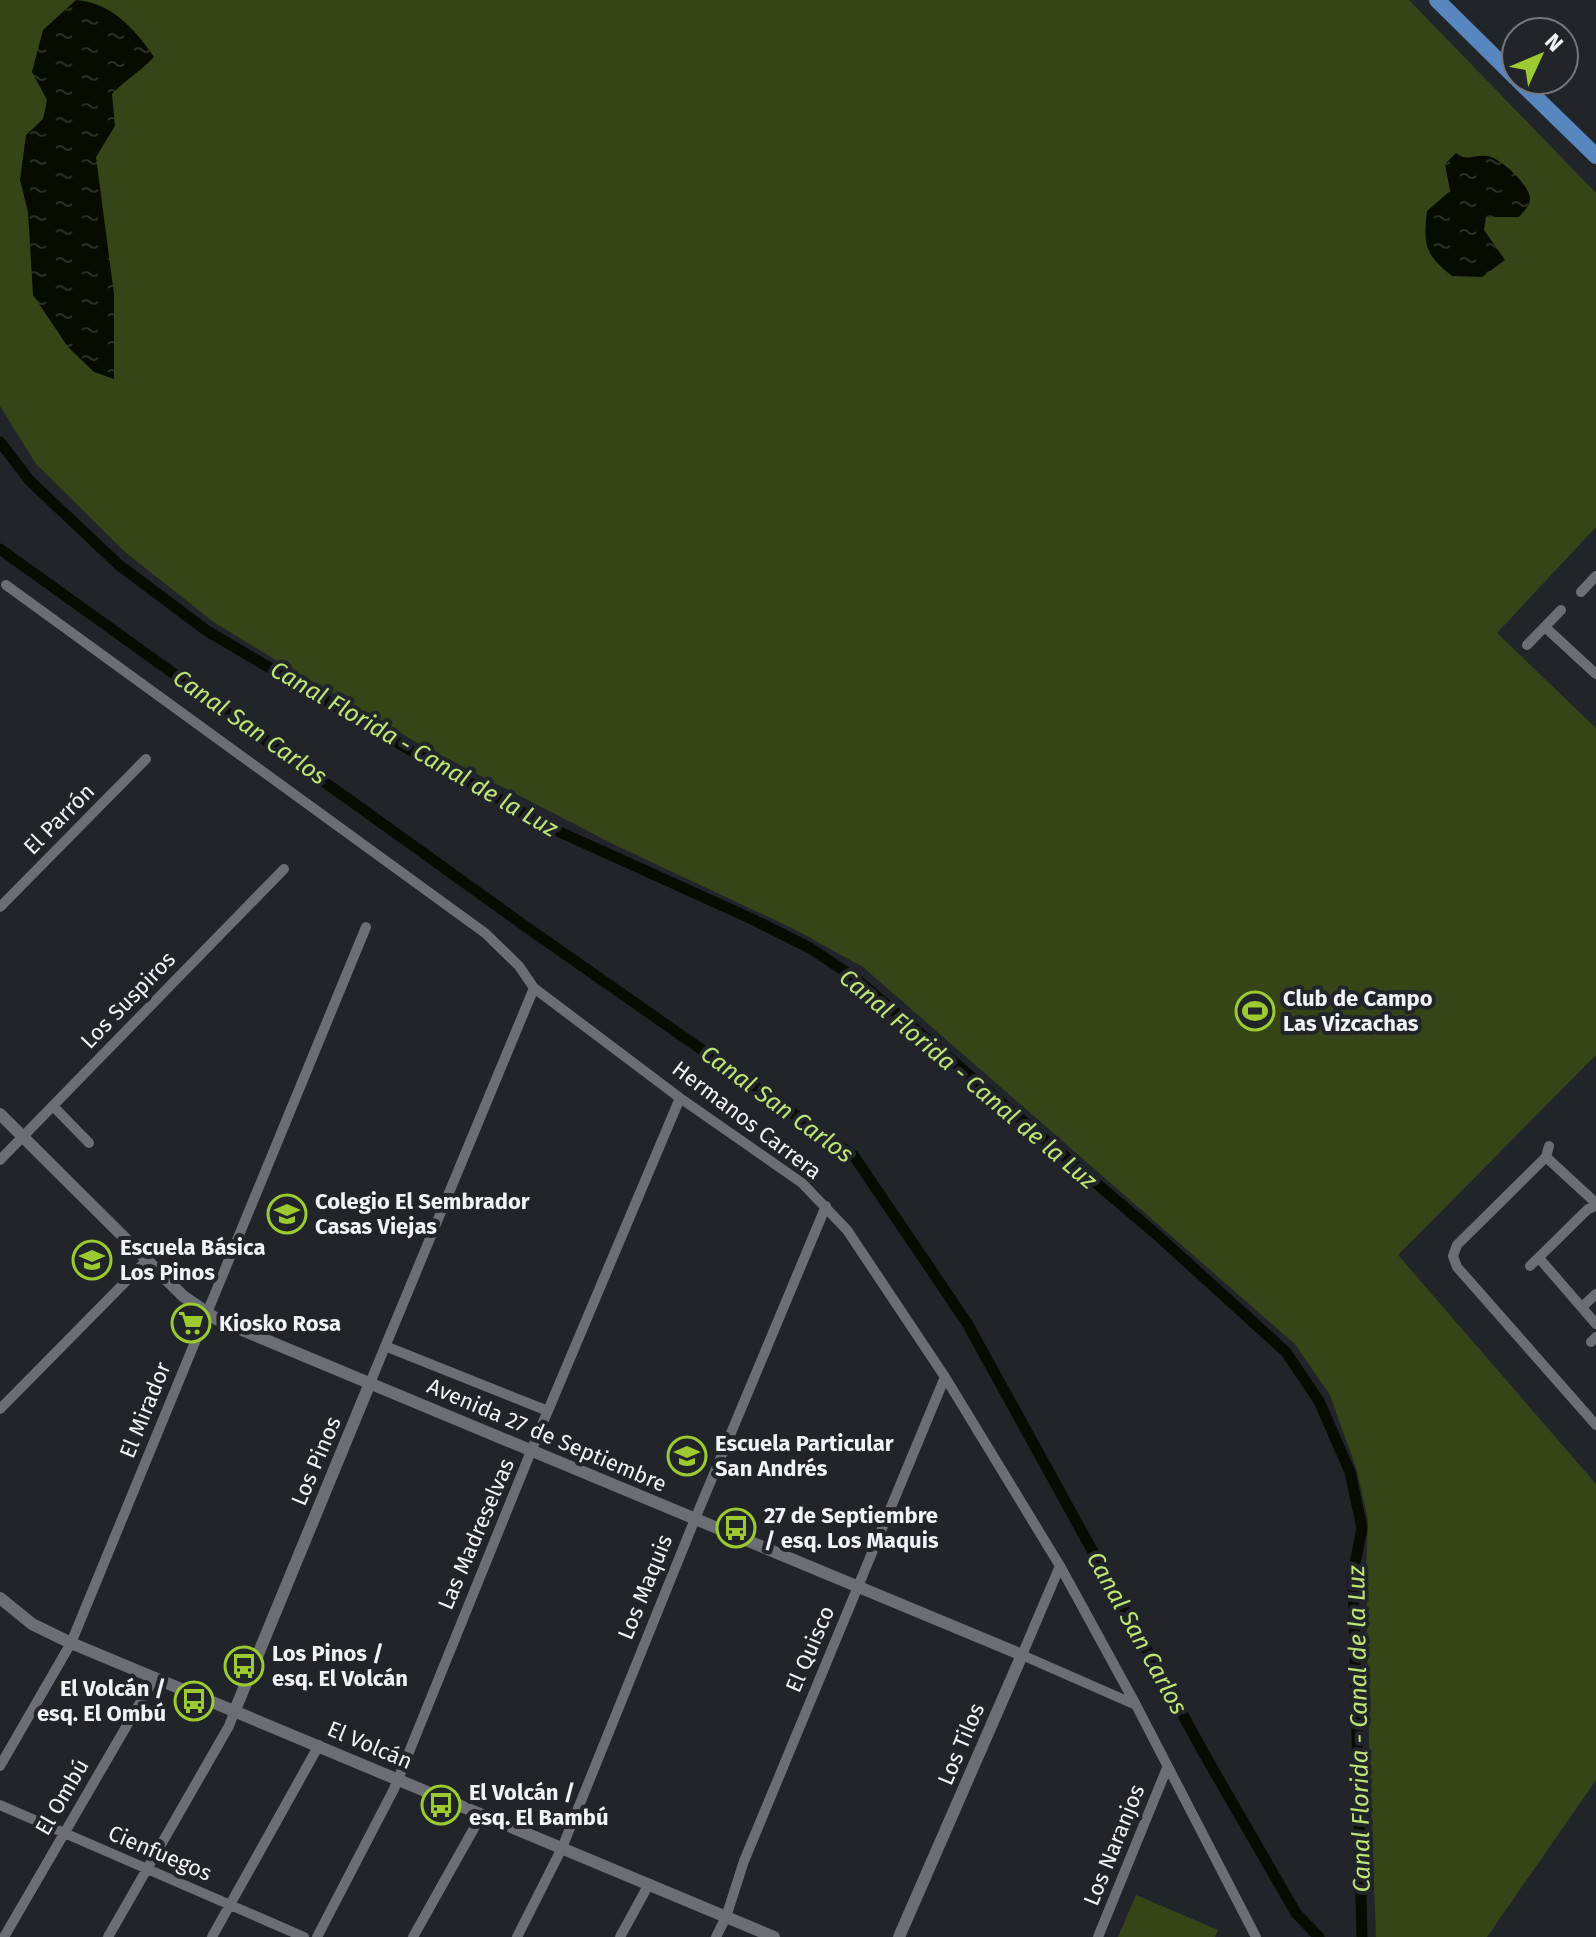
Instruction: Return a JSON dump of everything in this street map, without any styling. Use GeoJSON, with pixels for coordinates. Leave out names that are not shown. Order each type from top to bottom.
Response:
{"type":"FeatureCollection","features":[{"type":"Feature","properties":{"kind":"main road"},"geometry":{"type":"LineString","coordinates":[[1437,0],[1500,62]]}},
{"type":"Feature","properties":{"kind":"main road"},"geometry":{"type":"LineString","coordinates":[[1534,96],[1596,156]]}},
{"type":"Feature","properties":{"kind":"street"},"geometry":{"type":"LineString","coordinates":[[1581,592],[1596,576]]}},
{"type":"Feature","properties":{"kind":"street","name":"Hermanos Carrera"},"geometry":{"type":"LineString","coordinates":[[6,585],[477,927],[519,966],[534,988],[680,1098],[802,1183],[826,1206],[847,1230],[945,1377],[1060,1566],[1256,1937]]}},
{"type":"Feature","properties":{"kind":"street"},"geometry":{"type":"LineString","coordinates":[[1527,645],[1561,610]]}},
{"type":"Feature","properties":{"kind":"street"},"geometry":{"type":"LineString","coordinates":[[1545,627],[1596,674]]}},
{"type":"Feature","properties":{"kind":"street","name":"El Parrón"},"geometry":{"type":"LineString","coordinates":[[0,907],[146,759]]}},
{"type":"Feature","properties":{"kind":"street","name":"Los Suspiros"},"geometry":{"type":"LineString","coordinates":[[0,1160],[284,869]]}},
{"type":"Feature","properties":{"kind":"street","name":"El Mirador"},"geometry":{"type":"LineString","coordinates":[[0,1766],[71,1643],[366,927]]}},
{"type":"Feature","properties":{"kind":"street","name":"Los Pinos"},"geometry":{"type":"LineString","coordinates":[[108,1937],[229,1726],[534,988]]}},
{"type":"Feature","properties":{"kind":"street","name":"Las Madreselvas"},"geometry":{"type":"LineString","coordinates":[[317,1937],[390,1797],[680,1098]]}},
{"type":"Feature","properties":{"kind":"street"},"geometry":{"type":"LineString","coordinates":[[53,1106],[89,1143]]}},
{"type":"Feature","properties":{"kind":"street","name":"Avenida 27 de Septiembre"},"geometry":{"type":"LineString","coordinates":[[0,1114],[147,1260],[206,1314],[229,1326],[1136,1705]]}},
{"type":"Feature","properties":{"kind":"street"},"geometry":{"type":"LineString","coordinates":[[1530,1266],[1596,1204],[1547,1152],[1457,1245],[1453,1256],[1457,1267],[1596,1425]]}},
{"type":"Feature","properties":{"kind":"street","name":"Los Maquis"},"geometry":{"type":"LineString","coordinates":[[517,1937],[562,1848],[826,1206]]}},
{"type":"Feature","properties":{"kind":"street"},"geometry":{"type":"LineString","coordinates":[[1539,1258],[1596,1324]]}},
{"type":"Feature","properties":{"kind":"street"},"geometry":{"type":"LineString","coordinates":[[0,1409],[147,1260]]}},
{"type":"Feature","properties":{"kind":"street"},"geometry":{"type":"LineString","coordinates":[[1582,1307],[1596,1294]]}},
{"type":"Feature","properties":{"kind":"street"},"geometry":{"type":"LineString","coordinates":[[385,1346],[548,1411]]}},
{"type":"Feature","properties":{"kind":"street","name":"El Quisco"},"geometry":{"type":"LineString","coordinates":[[716,1937],[726,1917],[744,1861],[945,1377]]}},
{"type":"Feature","properties":{"kind":"street","name":"Los Tilos"},"geometry":{"type":"LineString","coordinates":[[899,1937],[1060,1566]]}},
{"type":"Feature","properties":{"kind":"street","name":"El Volcán"},"geometry":{"type":"LineString","coordinates":[[0,1598],[32,1624],[71,1643],[774,1937]]}},
{"type":"Feature","properties":{"kind":"street","name":"El Ombú"},"geometry":{"type":"LineString","coordinates":[[4,1937],[155,1677]]}},
{"type":"Feature","properties":{"kind":"street"},"geometry":{"type":"LineString","coordinates":[[212,1937],[319,1745]]}},
{"type":"Feature","properties":{"kind":"street","name":"Los Naranjos"},"geometry":{"type":"LineString","coordinates":[[1098,1937],[1167,1768]]}},
{"type":"Feature","properties":{"kind":"street","name":"Cienfuegos"},"geometry":{"type":"LineString","coordinates":[[0,1805],[304,1937]]}},
{"type":"Feature","properties":{"kind":"street"},"geometry":{"type":"LineString","coordinates":[[413,1937],[482,1814]]}},
{"type":"Feature","properties":{"kind":"street"},"geometry":{"type":"LineString","coordinates":[[620,1937],[649,1884]]}},
{"type":"Feature","properties":{"kind":"green space","name":"Club de Campo Las Vizcachas"},"geometry":{"type":"Polygon","coordinates":[[[0,0],[1409,0],[1596,193],[1596,527],[1497,633],[1596,728],[1596,1055],[1398,1255],[1596,1484],[1596,1780],[1487,1937],[1376,1937],[1369,1744],[1368,1520],[1357,1471],[1330,1395],[1295,1344],[863,967],[794,929],[613,844],[421,745],[215,623],[125,552],[36,464],[0,406],[0,0]]]}},
{"type":"Feature","properties":{"kind":"green space"},"geometry":{"type":"Polygon","coordinates":[[[1136,1895],[1218,1930],[1215,1937],[1118,1937],[1136,1895]]]}},
{"type":"Feature","properties":{"kind":"water"},"geometry":{"type":"Polygon","coordinates":[[[76,0],[100,6],[121,19],[154,57],[112,94],[115,126],[96,157],[114,294],[114,379],[94,372],[68,347],[33,295],[28,212],[20,180],[26,135],[43,119],[47,100],[32,72],[43,30],[76,0]]]}},
{"type":"Feature","properties":{"kind":"water"},"geometry":{"type":"Polygon","coordinates":[[[1456,153],[1467,157],[1487,156],[1499,161],[1521,181],[1529,194],[1528,205],[1519,217],[1486,217],[1484,230],[1505,260],[1482,277],[1452,276],[1436,262],[1426,241],[1427,211],[1450,191],[1445,164],[1456,153]]]}},
{"type":"Feature","properties":{"kind":"waterway","name":"Canal Florida - Canal de la Luz"},"geometry":{"type":"LineString","coordinates":[[0,442],[30,481],[119,565],[207,631],[551,828],[752,919],[810,948],[855,978],[1156,1234],[1286,1352],[1319,1401],[1350,1472],[1362,1528],[1353,1574],[1362,1937]]}},
{"type":"Feature","properties":{"kind":"waterway","name":"Canal San Carlos"},"geometry":{"type":"LineString","coordinates":[[0,549],[532,931],[854,1156],[967,1323],[1206,1757],[1296,1913],[1319,1937]]}},
{"type":"Feature","properties":{"kind":"place","name":"Club de Campo Las Vizcachas"},"geometry":{"type":"Point","coordinates":[1255,1011]}},
{"type":"Feature","properties":{"kind":"place","name":"Colegio El Sembrador Casas Viejas"},"geometry":{"type":"Point","coordinates":[287,1214]}},
{"type":"Feature","properties":{"kind":"place","name":"Escuela Básica Los Pinos"},"geometry":{"type":"Point","coordinates":[92,1260]}},
{"type":"Feature","properties":{"kind":"place","name":"Kiosko Rosa"},"geometry":{"type":"Point","coordinates":[191,1323]}},
{"type":"Feature","properties":{"kind":"place","name":"Escuela Particular San Andrés"},"geometry":{"type":"Point","coordinates":[687,1456]}},
{"type":"Feature","properties":{"kind":"place","name":"27 de Septiembre / esq. Los Maquis"},"geometry":{"type":"Point","coordinates":[736,1528]}},
{"type":"Feature","properties":{"kind":"place","name":"Los Pinos / esq. El Volcán"},"geometry":{"type":"Point","coordinates":[244,1666]}},
{"type":"Feature","properties":{"kind":"place","name":"El Volcán / esq. El Ombú"},"geometry":{"type":"Point","coordinates":[194,1701]}},
{"type":"Feature","properties":{"kind":"place","name":"El Volcán / esq. El Bambú"},"geometry":{"type":"Point","coordinates":[441,1805]}}]}
